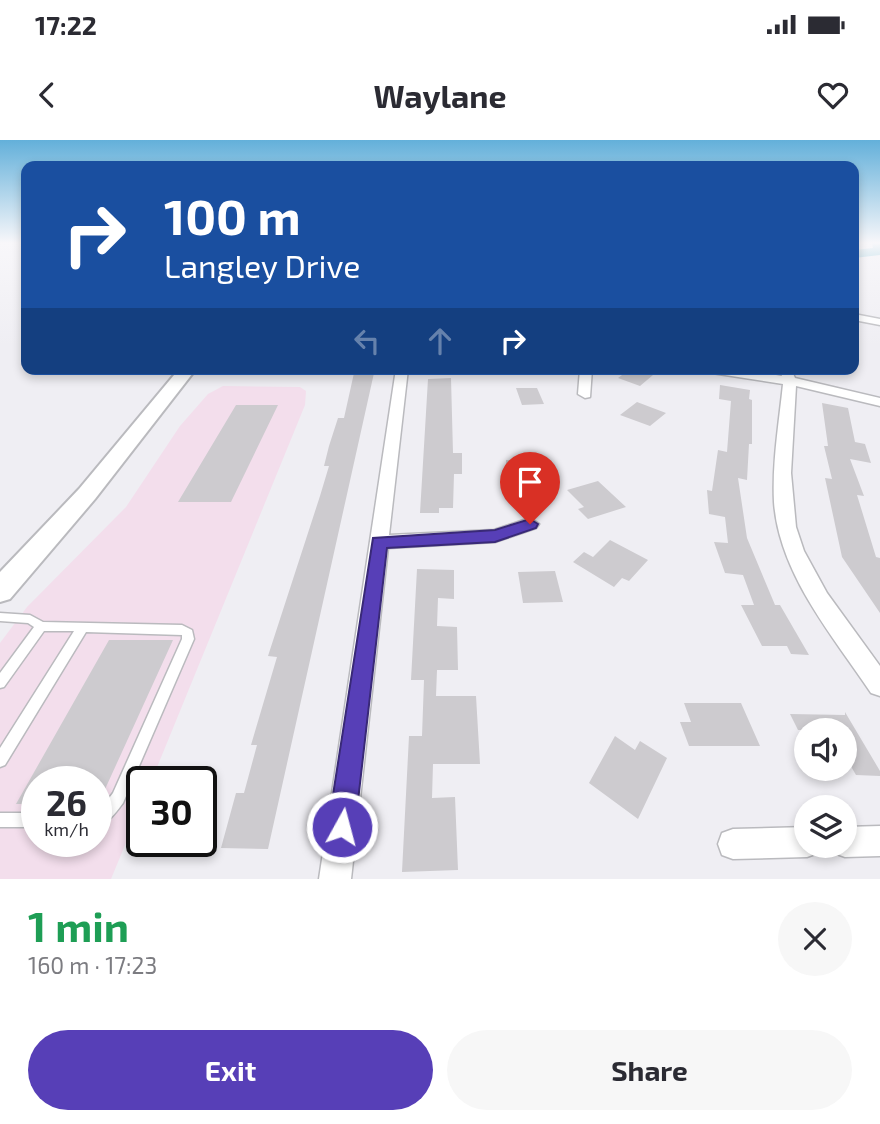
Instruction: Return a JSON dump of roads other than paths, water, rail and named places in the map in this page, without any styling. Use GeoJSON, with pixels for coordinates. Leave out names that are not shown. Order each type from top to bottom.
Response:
{"type":"FeatureCollection","features":[{"type":"Feature","properties":{"kind":"main road"},"geometry":{"type":"LineString","coordinates":[[0,591],[87,494],[183,375]]}},
{"type":"Feature","properties":{"kind":"street"},"geometry":{"type":"LineString","coordinates":[[859,318],[880,322]]}},
{"type":"Feature","properties":{"kind":"street"},"geometry":{"type":"LineString","coordinates":[[335,879],[401,375]]}},
{"type":"Feature","properties":{"kind":"street"},"geometry":{"type":"LineString","coordinates":[[585,394],[586,375]]}},
{"type":"Feature","properties":{"kind":"street"},"geometry":{"type":"LineString","coordinates":[[880,402],[787,375],[783,505],[788,528],[810,582],[880,685]]}},
{"type":"Feature","properties":{"kind":"street"},"geometry":{"type":"LineString","coordinates":[[379,542],[495,536],[530,524]]}},
{"type":"Feature","properties":{"kind":"street"},"geometry":{"type":"LineString","coordinates":[[857,842],[880,841]]}},
{"type":"Feature","properties":{"kind":"street"},"geometry":{"type":"LineString","coordinates":[[733,844],[794,842]]}},
{"type":"Feature","properties":{"kind":"lane"},"geometry":{"type":"LineString","coordinates":[[0,617],[30,619],[41,626],[182,630],[188,633],[188,639],[118,798],[112,806]]}},
{"type":"Feature","properties":{"kind":"lane"},"geometry":{"type":"LineString","coordinates":[[0,683],[41,626]]}},
{"type":"Feature","properties":{"kind":"lane"},"geometry":{"type":"LineString","coordinates":[[0,760],[83,627]]}},
{"type":"Feature","properties":{"kind":"lane"},"geometry":{"type":"LineString","coordinates":[[0,820],[21,820]]}}]}
